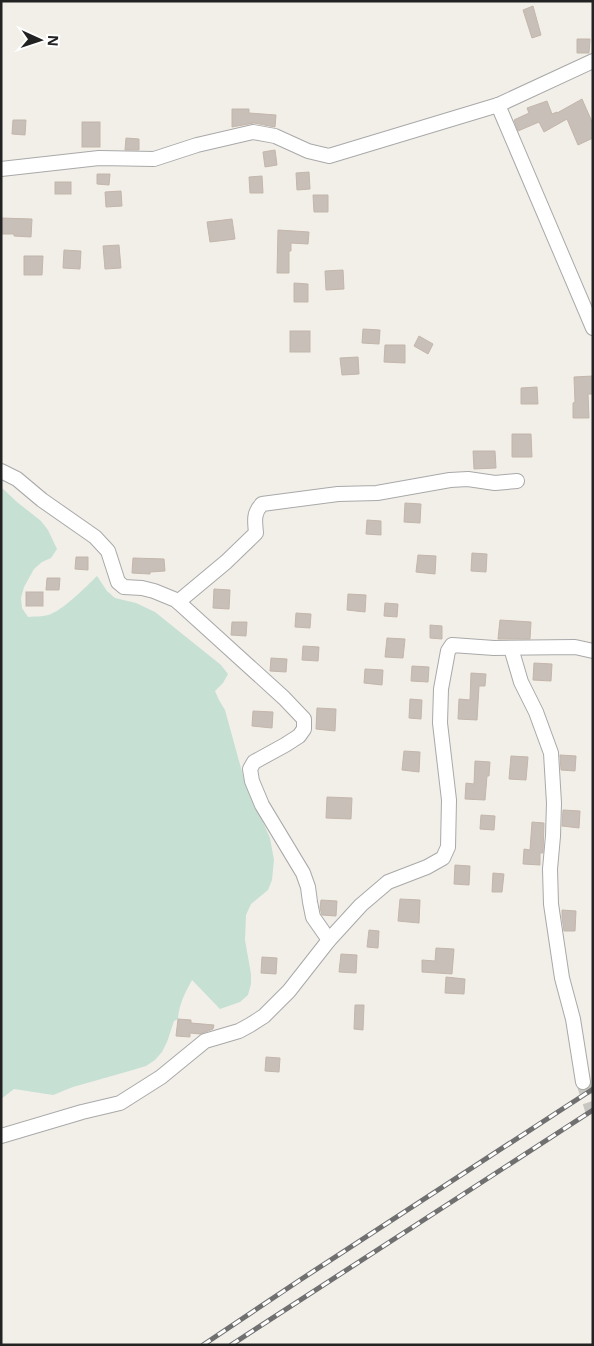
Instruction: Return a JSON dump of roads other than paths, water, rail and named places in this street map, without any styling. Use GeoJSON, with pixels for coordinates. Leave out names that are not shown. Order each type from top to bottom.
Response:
{"type":"FeatureCollection","features":[{"type":"Feature","properties":{"kind":"street"},"geometry":{"type":"LineString","coordinates":[[1,169],[99,158],[154,159],[197,145],[253,132],[275,136],[308,151],[330,156],[498,106],[593,61]]}},
{"type":"Feature","properties":{"kind":"street"},"geometry":{"type":"LineString","coordinates":[[498,106],[593,328]]}},
{"type":"Feature","properties":{"kind":"street"},"geometry":{"type":"LineString","coordinates":[[1,471],[17,479],[42,500],[95,537],[108,551],[118,582],[124,587],[154,591],[178,602],[304,718],[304,729],[300,736],[254,762],[250,769],[252,782],[262,805],[303,873],[314,917],[329,940]]}},
{"type":"Feature","properties":{"kind":"street"},"geometry":{"type":"LineString","coordinates":[[178,602],[226,562],[256,533],[255,516],[257,509],[262,504],[338,494],[377,493],[450,480],[468,479],[495,483],[517,481]]}},
{"type":"Feature","properties":{"kind":"street"},"geometry":{"type":"LineString","coordinates":[[1,1136],[120,1103],[161,1078],[205,1041],[239,1031],[264,1016],[289,991],[329,940],[361,905],[388,882],[427,867],[443,858],[448,846],[449,800],[440,723],[441,689],[448,651],[452,645],[494,648],[575,647],[593,651]]}},
{"type":"Feature","properties":{"kind":"street"},"geometry":{"type":"LineString","coordinates":[[512,648],[521,682],[536,712],[551,754],[554,803],[550,869],[551,904],[562,978],[573,1018],[583,1082]]}},
{"type":"Feature","properties":{"kind":"tunnel"},"geometry":{"type":"LineString","coordinates":[[583,1082],[593,1113]]}},
{"type":"Feature","properties":{"kind":"railway"},"geometry":{"type":"LineString","coordinates":[[203,1345],[593,1089]]}},
{"type":"Feature","properties":{"kind":"railway"},"geometry":{"type":"LineString","coordinates":[[231,1345],[593,1110]]}}]}
